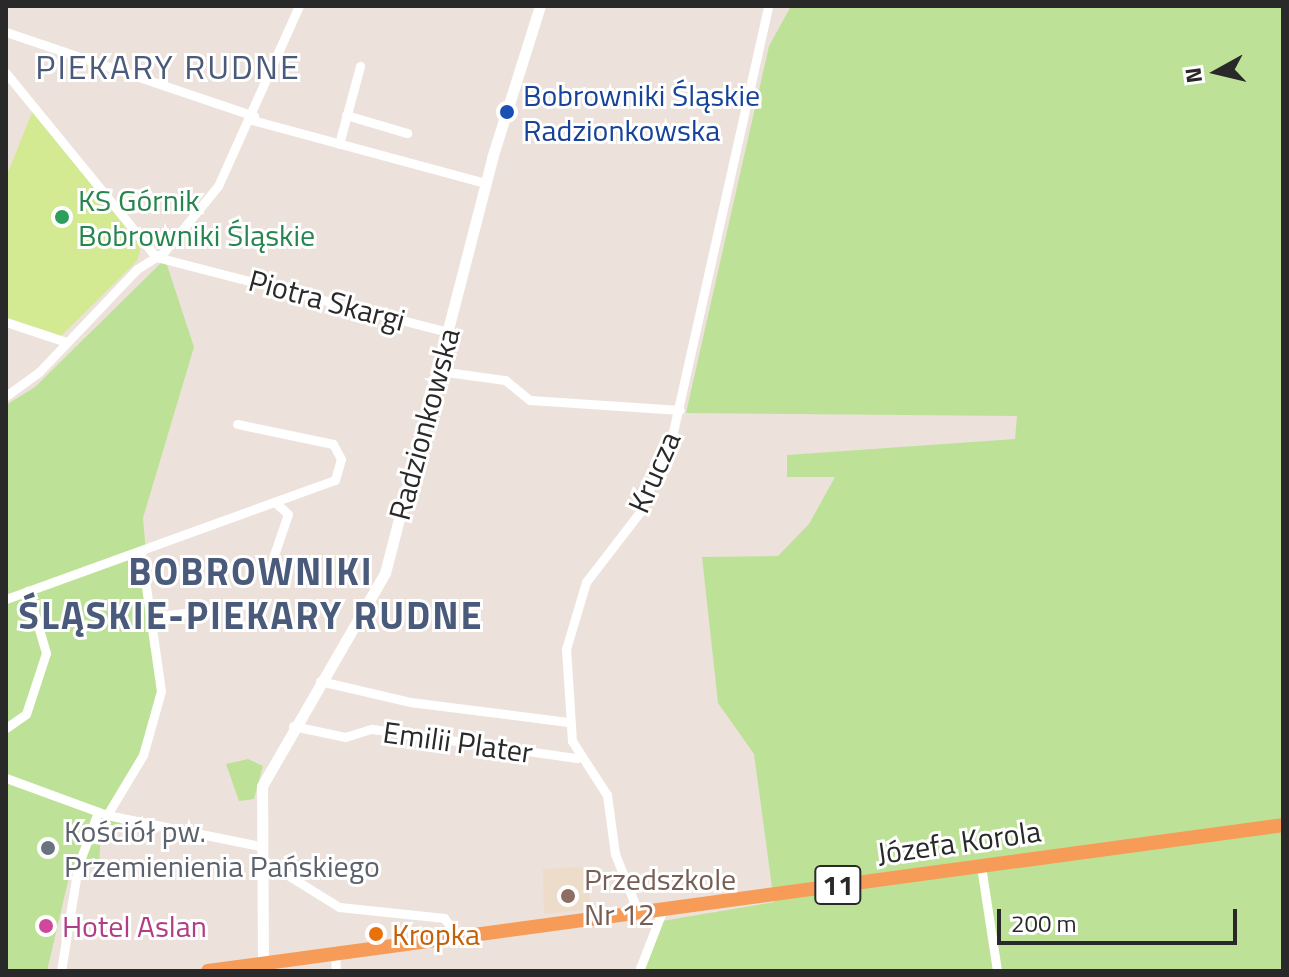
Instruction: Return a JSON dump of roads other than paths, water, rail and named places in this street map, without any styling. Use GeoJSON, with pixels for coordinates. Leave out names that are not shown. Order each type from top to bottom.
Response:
{"type":"FeatureCollection","features":[{"type":"Feature","properties":{"kind":"highway","name":"Józefa Korola"},"geometry":{"type":"LineString","coordinates":[[263,964],[1283,825]]}},
{"type":"Feature","properties":{"kind":"highway","name":"11"},"geometry":{"type":"LineString","coordinates":[[208,971],[263,964]]}},
{"type":"Feature","properties":{"kind":"street"},"geometry":{"type":"LineString","coordinates":[[6,396],[156,257],[218,186],[253,118],[299,6]]}},
{"type":"Feature","properties":{"kind":"street","name":"Radzionkowska"},"geometry":{"type":"LineString","coordinates":[[263,964],[262,786],[293,726],[385,573],[486,183],[540,6]]}},
{"type":"Feature","properties":{"kind":"street","name":"Krucza"},"geometry":{"type":"LineString","coordinates":[[638,912],[616,858],[607,795],[577,758],[568,722],[566,649],[586,582],[640,512],[680,410],[768,6]]}},
{"type":"Feature","properties":{"kind":"street"},"geometry":{"type":"LineString","coordinates":[[6,32],[253,118],[486,183]]}},
{"type":"Feature","properties":{"kind":"street"},"geometry":{"type":"LineString","coordinates":[[339,144],[360,66]]}},
{"type":"Feature","properties":{"kind":"street"},"geometry":{"type":"LineString","coordinates":[[6,73],[156,257]]}},
{"type":"Feature","properties":{"kind":"street"},"geometry":{"type":"LineString","coordinates":[[346,115],[407,133]]}},
{"type":"Feature","properties":{"kind":"street","name":"Piotra Skargi"},"geometry":{"type":"LineString","coordinates":[[156,257],[449,332]]}},
{"type":"Feature","properties":{"kind":"street"},"geometry":{"type":"LineString","coordinates":[[6,322],[66,342]]}},
{"type":"Feature","properties":{"kind":"street"},"geometry":{"type":"LineString","coordinates":[[439,371],[505,380],[536,401],[680,410]]}},
{"type":"Feature","properties":{"kind":"street"},"geometry":{"type":"LineString","coordinates":[[6,599],[325,489],[341,459],[333,444],[237,424]]}},
{"type":"Feature","properties":{"kind":"street"},"geometry":{"type":"LineString","coordinates":[[273,558],[288,514],[277,504]]}},
{"type":"Feature","properties":{"kind":"street"},"geometry":{"type":"LineString","coordinates":[[61,971],[78,866],[102,814],[143,755],[161,691],[141,553]]}},
{"type":"Feature","properties":{"kind":"street"},"geometry":{"type":"LineString","coordinates":[[6,728],[26,714],[46,653],[28,591]]}},
{"type":"Feature","properties":{"kind":"street"},"geometry":{"type":"LineString","coordinates":[[150,617],[211,610]]}},
{"type":"Feature","properties":{"kind":"street"},"geometry":{"type":"LineString","coordinates":[[320,681],[410,702],[568,722]]}},
{"type":"Feature","properties":{"kind":"street","name":"Emilii Plater"},"geometry":{"type":"LineString","coordinates":[[293,726],[345,737],[372,729],[577,758]]}},
{"type":"Feature","properties":{"kind":"street"},"geometry":{"type":"LineString","coordinates":[[6,778],[102,814],[260,852],[339,907],[444,918],[459,937]]}},
{"type":"Feature","properties":{"kind":"street"},"geometry":{"type":"LineString","coordinates":[[981,866],[997,971]]}},
{"type":"Feature","properties":{"kind":"street"},"geometry":{"type":"LineString","coordinates":[[639,971],[663,909]]}},
{"type":"Feature","properties":{"kind":"street"},"geometry":{"type":"LineString","coordinates":[[335,954],[336,971]]}},
{"type":"Feature","properties":{"kind":"place","name":"Bobrowniki Śląskie Radzionkowska"},"geometry":{"type":"Point","coordinates":[507,112]}},
{"type":"Feature","properties":{"kind":"place","name":"KS Górnik Bobrowniki Śląskie"},"geometry":{"type":"Point","coordinates":[62,217]}},
{"type":"Feature","properties":{"kind":"place","name":"Kościół pw. Przemienienia Pańskiego"},"geometry":{"type":"Point","coordinates":[48,848]}},
{"type":"Feature","properties":{"kind":"place","name":"Przedszkole Nr 12"},"geometry":{"type":"Point","coordinates":[568,896]}},
{"type":"Feature","properties":{"kind":"place","name":"Hotel Aslan"},"geometry":{"type":"Point","coordinates":[46,926]}},
{"type":"Feature","properties":{"kind":"place","name":"Kropka"},"geometry":{"type":"Point","coordinates":[376,934]}},
{"type":"Feature","properties":{"kind":"district","name":"PIEKARY RUDNE"},"geometry":{"type":"Point","coordinates":[168,67]}},
{"type":"Feature","properties":{"kind":"district","name":"BOBROWNIKI ŚLĄSKIE-PIEKARY RUDNE"},"geometry":{"type":"Point","coordinates":[251,594]}}]}
